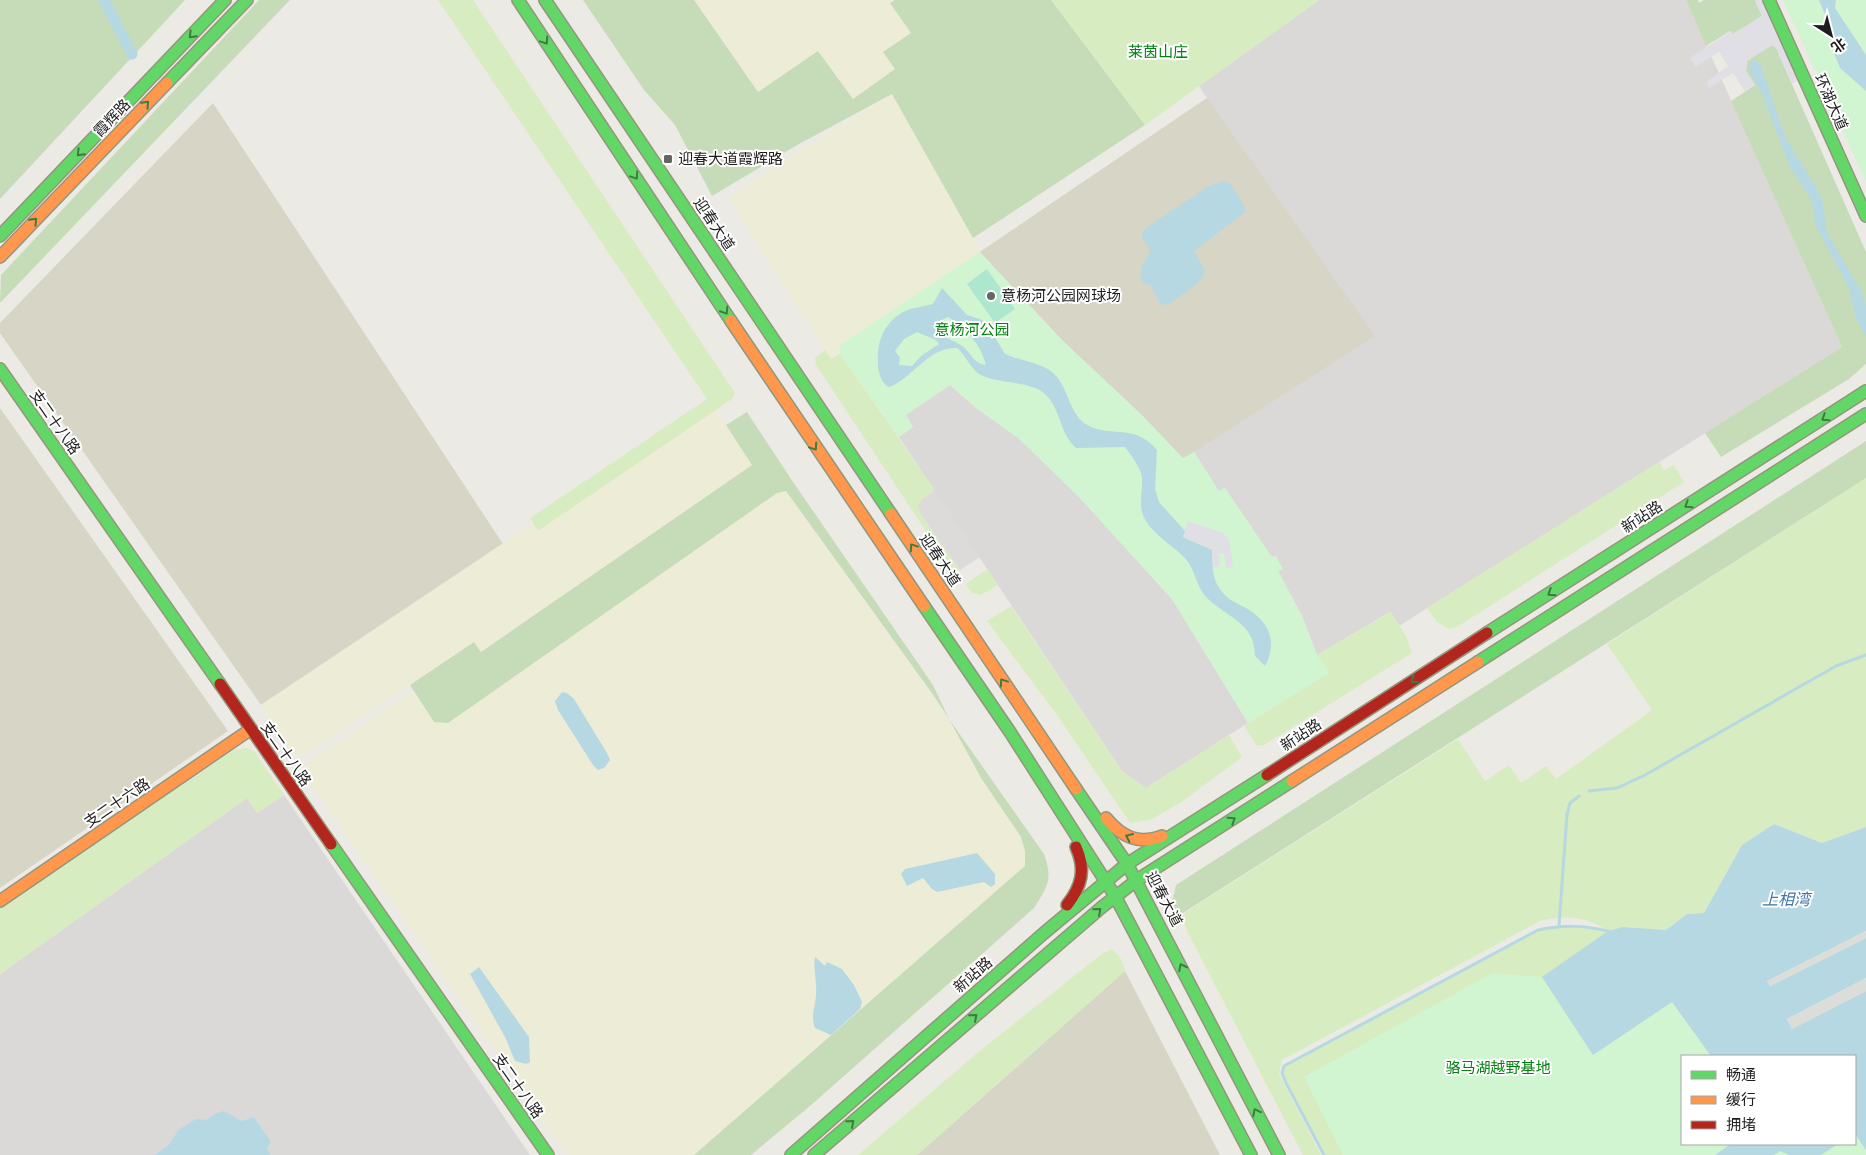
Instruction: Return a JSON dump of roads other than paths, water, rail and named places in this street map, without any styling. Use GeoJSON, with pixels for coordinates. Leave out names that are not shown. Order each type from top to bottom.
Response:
{"type":"FeatureCollection","features":[{"type":"Feature","properties":{"kind":"street","name":"霞辉路"},"geometry":{"type":"LineString","coordinates":[[0,236],[226,0]]}},
{"type":"Feature","properties":{"kind":"street","name":"霞辉路"},"geometry":{"type":"LineString","coordinates":[[0,256],[247,0]]}},
{"type":"Feature","properties":{"kind":"street","name":"迎春大道"},"geometry":{"type":"LineString","coordinates":[[518,0],[811,442],[1010,732],[1127,864],[1279,1155]]}},
{"type":"Feature","properties":{"kind":"street","name":"迎春大道"},"geometry":{"type":"LineString","coordinates":[[546,0],[1018,705],[1069,800],[1105,881],[1115,896],[1251,1155]]}},
{"type":"Feature","properties":{"kind":"street","name":"环湖大道"},"geometry":{"type":"LineString","coordinates":[[1769,0],[1866,216]]}},
{"type":"Feature","properties":{"kind":"street","name":"支二十八路"},"geometry":{"type":"LineString","coordinates":[[0,370],[548,1155]]}},
{"type":"Feature","properties":{"kind":"street","name":"新站路"},"geometry":{"type":"LineString","coordinates":[[791,1155],[1044,933],[1127,864],[1866,391]]}},
{"type":"Feature","properties":{"kind":"street"},"geometry":{"type":"LineString","coordinates":[[814,1155],[1115,896],[1137,880],[1866,414]]}},
{"type":"Feature","properties":{"kind":"street"},"geometry":{"type":"LineString","coordinates":[[1018,705],[1116,831],[1139,842],[1151,841],[1190,824]]}},
{"type":"Feature","properties":{"kind":"street","name":"支二十六路"},"geometry":{"type":"LineString","coordinates":[[0,901],[251,729]]}},
{"type":"Feature","properties":{"kind":"street"},"geometry":{"type":"LineString","coordinates":[[1010,732],[1081,857],[1084,872],[1082,882],[1072,899],[1044,933]]}},
{"type":"Feature","properties":{"kind":"water"},"geometry":{"type":"Polygon","coordinates":[[[1819,0],[1836,0],[1835,8],[1866,55],[1866,91],[1840,68],[1834,53],[1832,32],[1819,0]]]}},
{"type":"Feature","properties":{"kind":"water"},"geometry":{"type":"Polygon","coordinates":[[[1755,59],[1761,66],[1785,137],[1822,197],[1827,233],[1863,294],[1866,307],[1866,337],[1856,319],[1849,288],[1816,226],[1811,199],[1790,167],[1762,94],[1750,72],[1750,64],[1755,59]]]}},
{"type":"Feature","properties":{"kind":"water"},"geometry":{"type":"Polygon","coordinates":[[[1223,181],[1231,184],[1246,211],[1194,251],[1204,269],[1204,276],[1193,287],[1169,304],[1164,305],[1159,302],[1151,285],[1145,284],[1141,280],[1142,266],[1151,251],[1143,239],[1142,233],[1146,228],[1209,186],[1223,181]]]}},
{"type":"Feature","properties":{"kind":"water"},"geometry":{"type":"Polygon","coordinates":[[[942,288],[967,315],[982,320],[988,326],[1005,354],[1039,365],[1052,372],[1061,382],[1075,413],[1084,423],[1093,428],[1139,436],[1148,441],[1157,450],[1155,489],[1159,502],[1185,531],[1183,537],[1212,550],[1215,578],[1223,593],[1231,600],[1254,613],[1266,626],[1271,641],[1271,649],[1265,666],[1255,656],[1254,645],[1245,628],[1206,597],[1188,561],[1149,526],[1141,508],[1141,473],[1125,447],[1076,448],[1066,435],[1050,399],[1044,393],[1039,389],[979,374],[957,348],[938,352],[898,383],[889,387],[884,383],[880,377],[878,355],[884,331],[902,313],[910,309],[933,304],[942,288]],[[948,317],[935,323],[933,327],[940,334],[962,346],[975,360],[986,365],[976,343],[961,327],[948,317]],[[917,332],[904,339],[895,351],[900,358],[899,365],[912,366],[921,356],[939,344],[936,340],[917,332]]]}},
{"type":"Feature","properties":{"kind":"water"},"geometry":{"type":"Polygon","coordinates":[[[562,692],[567,693],[574,699],[607,753],[610,760],[604,768],[598,770],[593,765],[558,710],[555,701],[562,692]]]}},
{"type":"Feature","properties":{"kind":"water","name":"上相湾"},"geometry":{"type":"Polygon","coordinates":[[[1774,824],[1822,843],[1866,827],[1866,931],[1767,981],[1770,986],[1866,938],[1866,978],[1787,1019],[1792,1029],[1866,991],[1866,1150],[1856,1135],[1856,1055],[1710,1055],[1672,1002],[1593,1055],[1542,977],[1608,931],[1623,927],[1666,930],[1687,914],[1704,913],[1742,845],[1774,824]]]}},
{"type":"Feature","properties":{"kind":"water"},"geometry":{"type":"Polygon","coordinates":[[[977,853],[995,874],[995,884],[991,887],[984,882],[937,892],[923,878],[907,886],[901,874],[905,869],[977,853]]]}},
{"type":"Feature","properties":{"kind":"water"},"geometry":{"type":"Polygon","coordinates":[[[815,957],[825,966],[827,962],[842,969],[854,985],[862,1002],[860,1009],[831,1035],[815,1028],[814,1024],[813,1015],[816,998],[815,957]]]}},
{"type":"Feature","properties":{"kind":"water"},"geometry":{"type":"Polygon","coordinates":[[[479,967],[529,1037],[530,1062],[526,1064],[515,1061],[506,1039],[470,974],[479,967]]]}},
{"type":"Feature","properties":{"kind":"water"},"geometry":{"type":"Polygon","coordinates":[[[224,1111],[242,1121],[254,1117],[271,1142],[267,1148],[270,1155],[155,1155],[170,1144],[178,1130],[196,1119],[206,1120],[214,1114],[224,1111]]]}},
{"type":"Feature","properties":{"kind":"water"},"geometry":{"type":"Polygon","coordinates":[[[1730,1145],[1836,1145],[1821,1155],[1789,1155],[1780,1151],[1774,1155],[1715,1155],[1730,1145]]]}},
{"type":"Feature","properties":{"kind":"waterway"},"geometry":{"type":"LineString","coordinates":[[104,0],[132,54]]}},
{"type":"Feature","properties":{"kind":"waterway"},"geometry":{"type":"LineString","coordinates":[[1589,791],[1617,788],[1645,775],[1836,666],[1866,655]]}},
{"type":"Feature","properties":{"kind":"waterway"},"geometry":{"type":"LineString","coordinates":[[1559,926],[1567,814],[1570,803],[1579,796]]}},
{"type":"Feature","properties":{"kind":"waterway"},"geometry":{"type":"LineString","coordinates":[[1324,1155],[1286,1083],[1282,1073],[1284,1066],[1538,930],[1573,926],[1608,931]]}},
{"type":"Feature","properties":{"kind":"place","name":"迎春大道霞辉路"},"geometry":{"type":"Point","coordinates":[668,159]}},
{"type":"Feature","properties":{"kind":"place","name":"意杨河公园网球场"},"geometry":{"type":"Point","coordinates":[991,296]}},
{"type":"Feature","properties":{"kind":"park label","name":"莱茵山庄"},"geometry":{"type":"Point","coordinates":[1158,52]}},
{"type":"Feature","properties":{"kind":"park label","name":"意杨河公园"},"geometry":{"type":"Point","coordinates":[972,330]}},
{"type":"Feature","properties":{"kind":"park label","name":"骆马湖越野基地"},"geometry":{"type":"Point","coordinates":[1498,1068]}}]}
